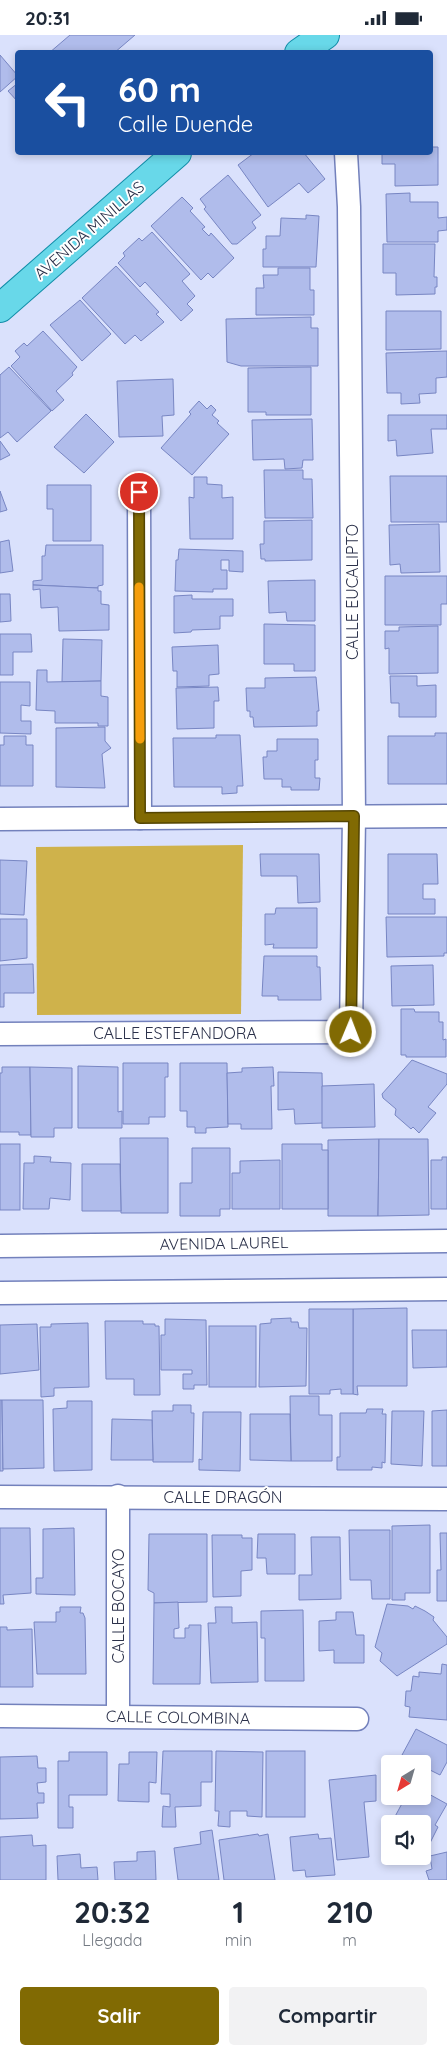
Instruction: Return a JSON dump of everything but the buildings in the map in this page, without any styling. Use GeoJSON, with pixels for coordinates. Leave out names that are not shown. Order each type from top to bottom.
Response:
{"type":"FeatureCollection","features":[{"type":"Feature","properties":{"kind":"main road"},"geometry":{"type":"LineString","coordinates":[[304,50],[325,35]]}},
{"type":"Feature","properties":{"kind":"main road","name":"AVENIDA MINILLAS"},"geometry":{"type":"LineString","coordinates":[[0,308],[175,155]]}},
{"type":"Feature","properties":{"kind":"street","name":"CALLE EUCALIPTO"},"geometry":{"type":"LineString","coordinates":[[346,155],[349,207],[354,816],[351,1032]]}},
{"type":"Feature","properties":{"kind":"street"},"geometry":{"type":"LineString","coordinates":[[139,492],[140,818]]}},
{"type":"Feature","properties":{"kind":"street"},"geometry":{"type":"LineString","coordinates":[[0,819],[447,816]]}},
{"type":"Feature","properties":{"kind":"street","name":"CALLE ESTEFANDORA"},"geometry":{"type":"LineString","coordinates":[[0,1034],[351,1032]]}},
{"type":"Feature","properties":{"kind":"street","name":"AVENIDA LAUREL"},"geometry":{"type":"LineString","coordinates":[[0,1246],[447,1241]]}},
{"type":"Feature","properties":{"kind":"street"},"geometry":{"type":"LineString","coordinates":[[0,1293],[447,1289]]}},
{"type":"Feature","properties":{"kind":"street","name":"CALLE DRAGÓN"},"geometry":{"type":"LineString","coordinates":[[0,1497],[118,1496],[447,1499]]}},
{"type":"Feature","properties":{"kind":"street","name":"CALLE BOCAYO"},"geometry":{"type":"LineString","coordinates":[[118,1496],[118,1716]]}},
{"type":"Feature","properties":{"kind":"street","name":"CALLE COLOMBINA"},"geometry":{"type":"LineString","coordinates":[[0,1716],[357,1719]]}},
{"type":"Feature","properties":{"kind":"shaded area"},"geometry":{"type":"Polygon","coordinates":[[[243,845],[241,1014],[37,1015],[36,847],[243,845]]]}},
{"type":"Feature","properties":{"kind":"slow traffic"},"geometry":{"type":"LineString","coordinates":[[139,587],[140,739]]}},
{"type":"Feature","properties":{"kind":"route"},"geometry":{"type":"LineString","coordinates":[[139,492],[140,818],[354,816],[351,1032]]}}]}
